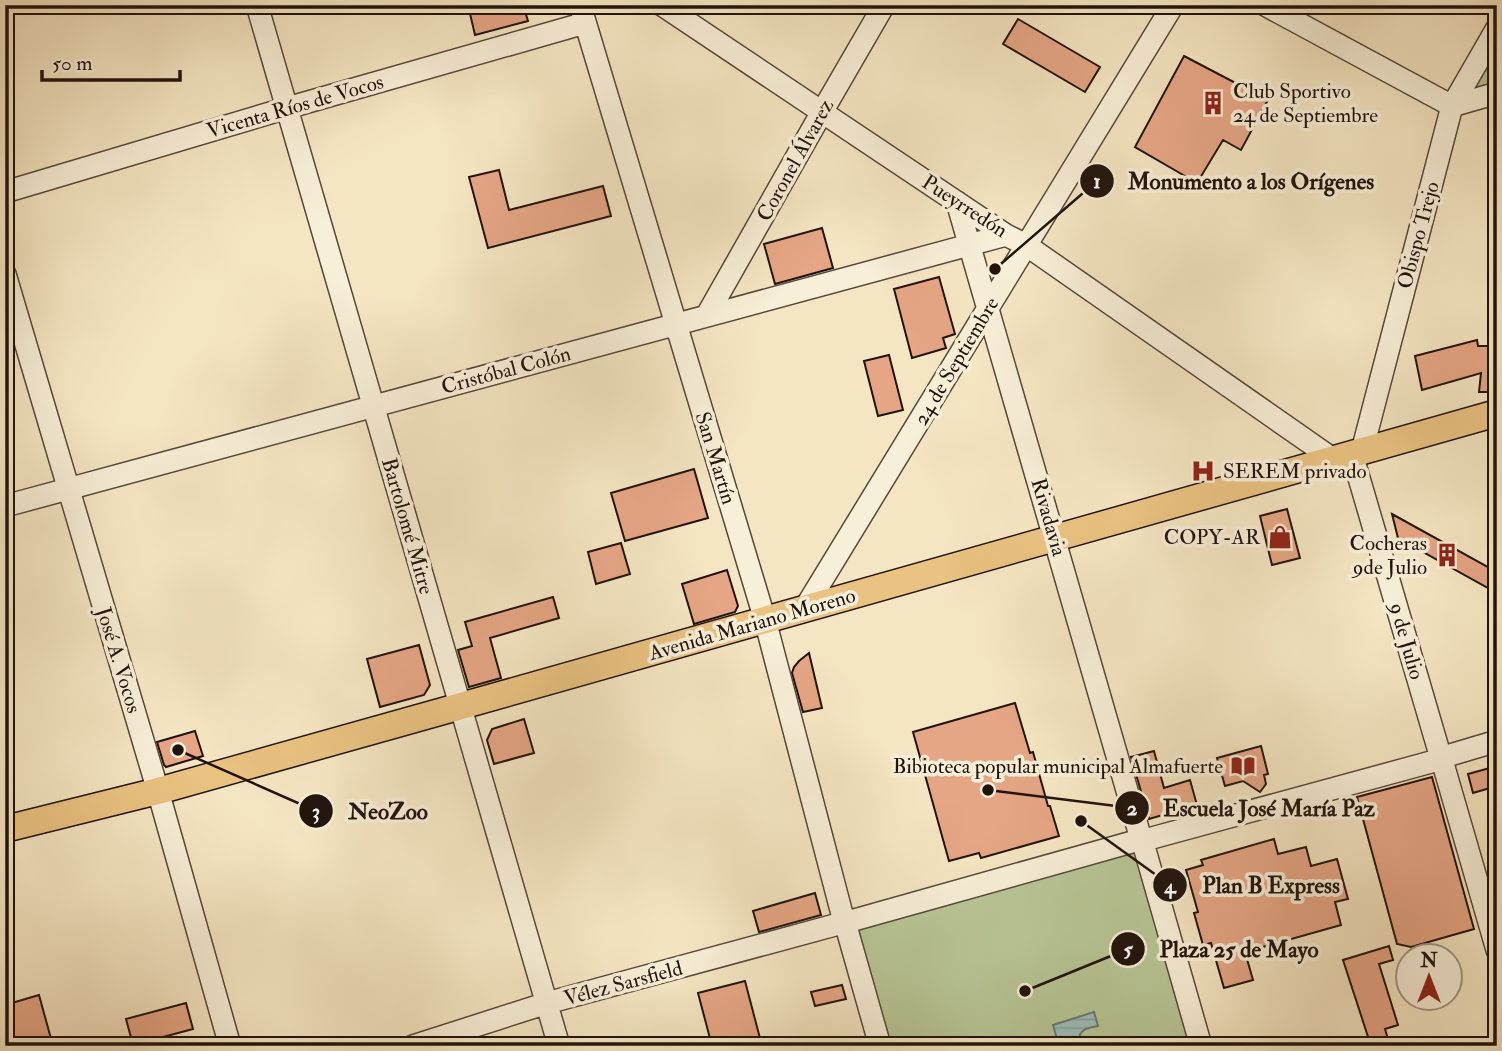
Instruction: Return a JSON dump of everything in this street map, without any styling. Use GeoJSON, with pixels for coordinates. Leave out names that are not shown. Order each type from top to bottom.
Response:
{"type":"FeatureCollection","features":[{"type":"Feature","properties":{"kind":"main road","name":"Avenida Mariano Moreno"},"geometry":{"type":"LineString","coordinates":[[5,829],[158,791],[1497,413]]}},
{"type":"Feature","properties":{"kind":"street","name":"Bartolomé Mitre"},"geometry":{"type":"LineString","coordinates":[[257,5],[559,1046]]}},
{"type":"Feature","properties":{"kind":"street","name":"Pueyrredón"},"geometry":{"type":"LineString","coordinates":[[662,5],[1006,235],[1027,245],[1349,455]]}},
{"type":"Feature","properties":{"kind":"street","name":"Coronel Álvarez"},"geometry":{"type":"LineString","coordinates":[[708,316],[884,5]]}},
{"type":"Feature","properties":{"kind":"street","name":"24 de Septiembre"},"geometry":{"type":"LineString","coordinates":[[805,608],[1173,5]]}},
{"type":"Feature","properties":{"kind":"street"},"geometry":{"type":"LineString","coordinates":[[1265,5],[1452,106],[1497,93]]}},
{"type":"Feature","properties":{"kind":"street","name":"Vicenta Ríos de Vocos"},"geometry":{"type":"LineString","coordinates":[[5,192],[287,108],[582,14]]}},
{"type":"Feature","properties":{"kind":"street","name":"San Martín"},"geometry":{"type":"LineString","coordinates":[[582,14],[765,620],[880,1046]]}},
{"type":"Feature","properties":{"kind":"street","name":"Obispo Trejo"},"geometry":{"type":"LineString","coordinates":[[1349,455],[1452,106],[1497,28]]}},
{"type":"Feature","properties":{"kind":"street","name":"Rivadavia"},"geometry":{"type":"LineString","coordinates":[[957,202],[1201,1046]]}},
{"type":"Feature","properties":{"kind":"street","name":"Cristóbal Colón"},"geometry":{"type":"LineString","coordinates":[[5,506],[1006,235]]}},
{"type":"Feature","properties":{"kind":"street","name":"José A. Vocos"},"geometry":{"type":"LineString","coordinates":[[5,274],[158,791],[230,1046]]}},
{"type":"Feature","properties":{"kind":"street","name":"9 de Julio"},"geometry":{"type":"LineString","coordinates":[[1349,455],[1497,950]]}},
{"type":"Feature","properties":{"kind":"street","name":"Vélez Sarsfield"},"geometry":{"type":"LineString","coordinates":[[413,1046],[547,1003],[845,923],[1497,741]]}},
{"type":"Feature","properties":{"kind":"green space"},"geometry":{"type":"Polygon","coordinates":[[[1497,34],[1497,90],[1457,102],[1497,34]]]}},
{"type":"Feature","properties":{"kind":"green space"},"geometry":{"type":"Polygon","coordinates":[[[1130,850],[1141,857],[1195,1046],[885,1046],[856,935],[860,926],[1130,850]]]}},
{"type":"Feature","properties":{"kind":"water"},"geometry":{"type":"Polygon","coordinates":[[[1094,1012],[1098,1026],[1083,1031],[1080,1040],[1087,1045],[1104,1040],[1106,1046],[1059,1046],[1053,1025],[1094,1012]]]}},
{"type":"Feature","properties":{"kind":"building"},"geometry":{"type":"Polygon","coordinates":[[[468,5],[523,5],[528,21],[475,35],[468,5]]]}},
{"type":"Feature","properties":{"kind":"building"},"geometry":{"type":"Polygon","coordinates":[[[1018,19],[1100,67],[1085,92],[1003,44],[1018,19]]]}},
{"type":"Feature","properties":{"kind":"building","name":"Club Sportivo 24 de Septiembre"},"geometry":{"type":"Polygon","coordinates":[[[1184,56],[1268,100],[1241,150],[1223,140],[1197,183],[1135,147],[1184,56]]]}},
{"type":"Feature","properties":{"kind":"building"},"geometry":{"type":"Polygon","coordinates":[[[499,170],[509,210],[603,186],[611,216],[488,248],[469,177],[499,170]]]}},
{"type":"Feature","properties":{"kind":"building"},"geometry":{"type":"Polygon","coordinates":[[[822,228],[833,268],[775,284],[764,244],[822,228]]]}},
{"type":"Feature","properties":{"kind":"building"},"geometry":{"type":"Polygon","coordinates":[[[939,277],[955,334],[943,338],[946,348],[912,358],[894,289],[939,277]]]}},
{"type":"Feature","properties":{"kind":"building"},"geometry":{"type":"Polygon","coordinates":[[[1477,340],[1478,346],[1497,346],[1497,392],[1479,392],[1481,373],[1422,390],[1415,356],[1477,340]]]}},
{"type":"Feature","properties":{"kind":"building"},"geometry":{"type":"Polygon","coordinates":[[[889,355],[903,410],[878,416],[864,361],[889,355]]]}},
{"type":"Feature","properties":{"kind":"building"},"geometry":{"type":"Polygon","coordinates":[[[694,469],[708,518],[625,541],[611,493],[694,469]]]}},
{"type":"Feature","properties":{"kind":"building","name":"COPY-AR"},"geometry":{"type":"Polygon","coordinates":[[[1287,509],[1300,558],[1272,565],[1260,516],[1287,509]]]}},
{"type":"Feature","properties":{"kind":"building","name":"Cocheras 9de Julio"},"geometry":{"type":"Polygon","coordinates":[[[1392,514],[1497,572],[1497,593],[1398,538],[1392,514]]]}},
{"type":"Feature","properties":{"kind":"building"},"geometry":{"type":"Polygon","coordinates":[[[621,543],[630,574],[596,584],[588,552],[621,543]]]}},
{"type":"Feature","properties":{"kind":"building"},"geometry":{"type":"Polygon","coordinates":[[[727,570],[738,606],[735,612],[694,624],[682,584],[727,570]]]}},
{"type":"Feature","properties":{"kind":"building"},"geometry":{"type":"Polygon","coordinates":[[[553,597],[559,618],[490,638],[501,678],[469,687],[458,650],[472,646],[465,622],[553,597]]]}},
{"type":"Feature","properties":{"kind":"building"},"geometry":{"type":"Polygon","coordinates":[[[419,645],[430,685],[424,695],[380,707],[367,659],[419,645]]]}},
{"type":"Feature","properties":{"kind":"building"},"geometry":{"type":"Polygon","coordinates":[[[809,653],[822,708],[803,712],[792,673],[799,661],[809,653]]]}},
{"type":"Feature","properties":{"kind":"building"},"geometry":{"type":"Polygon","coordinates":[[[1015,703],[1059,836],[981,858],[979,853],[949,861],[913,732],[1015,703]]]}},
{"type":"Feature","properties":{"kind":"building"},"geometry":{"type":"Polygon","coordinates":[[[524,719],[534,753],[494,764],[487,740],[492,729],[524,719]]]}},
{"type":"Feature","properties":{"kind":"building"},"geometry":{"type":"Polygon","coordinates":[[[195,731],[203,756],[166,767],[157,742],[195,731]]]}},
{"type":"Feature","properties":{"kind":"building","name":"Bibioteca popular municipal Almafuerte"},"geometry":{"type":"Polygon","coordinates":[[[1261,746],[1268,774],[1264,775],[1266,784],[1260,792],[1243,781],[1225,786],[1217,758],[1261,746]]]}},
{"type":"Feature","properties":{"kind":"building"},"geometry":{"type":"Polygon","coordinates":[[[1154,751],[1164,788],[1190,780],[1197,805],[1149,819],[1131,757],[1154,751]]]}},
{"type":"Feature","properties":{"kind":"building"},"geometry":{"type":"Polygon","coordinates":[[[1497,766],[1497,786],[1473,793],[1468,774],[1497,766]]]}},
{"type":"Feature","properties":{"kind":"building"},"geometry":{"type":"Polygon","coordinates":[[[1432,777],[1474,929],[1428,942],[1396,942],[1357,797],[1432,777]]]}},
{"type":"Feature","properties":{"kind":"building"},"geometry":{"type":"Polygon","coordinates":[[[1274,839],[1278,854],[1306,847],[1311,866],[1337,859],[1348,899],[1335,902],[1341,925],[1245,952],[1253,980],[1224,988],[1211,943],[1203,945],[1194,913],[1198,912],[1186,870],[1203,865],[1201,860],[1274,839]]]}},
{"type":"Feature","properties":{"kind":"building"},"geometry":{"type":"Polygon","coordinates":[[[815,893],[821,915],[759,932],[753,911],[815,893]]]}},
{"type":"Feature","properties":{"kind":"building"},"geometry":{"type":"Polygon","coordinates":[[[1389,946],[1393,960],[1379,964],[1398,1025],[1385,1029],[1390,1046],[1371,1046],[1343,960],[1389,946]]]}},
{"type":"Feature","properties":{"kind":"building"},"geometry":{"type":"Polygon","coordinates":[[[745,981],[762,1046],[712,1046],[698,993],[745,981]]]}},
{"type":"Feature","properties":{"kind":"building"},"geometry":{"type":"Polygon","coordinates":[[[842,985],[846,999],[815,1006],[811,992],[842,985]]]}},
{"type":"Feature","properties":{"kind":"building"},"geometry":{"type":"Polygon","coordinates":[[[39,995],[53,1046],[5,1046],[5,1005],[39,995]]]}},
{"type":"Feature","properties":{"kind":"building"},"geometry":{"type":"Polygon","coordinates":[[[186,1003],[193,1029],[133,1045],[126,1019],[186,1003]]]}},
{"type":"Feature","properties":{"kind":"place","name":"Club Sportivo 24 de Septiembre"},"geometry":{"type":"Point","coordinates":[1213,103]}},
{"type":"Feature","properties":{"kind":"place","name":"Monumento a los Orígenes"},"geometry":{"type":"Point","coordinates":[995,269]}},
{"type":"Feature","properties":{"kind":"place","name":"SEREM privado"},"geometry":{"type":"Point","coordinates":[1203,471]}},
{"type":"Feature","properties":{"kind":"place","name":"COPY-AR"},"geometry":{"type":"Point","coordinates":[1280,537]}},
{"type":"Feature","properties":{"kind":"place","name":"Cocheras 9de Julio"},"geometry":{"type":"Point","coordinates":[1447,555]}},
{"type":"Feature","properties":{"kind":"place","name":"NeoZoo"},"geometry":{"type":"Point","coordinates":[178,750]}},
{"type":"Feature","properties":{"kind":"place","name":"Bibioteca popular municipal Almafuerte"},"geometry":{"type":"Point","coordinates":[1243,766]}},
{"type":"Feature","properties":{"kind":"place","name":"Escuela José María Paz"},"geometry":{"type":"Point","coordinates":[988,790]}},
{"type":"Feature","properties":{"kind":"place","name":"Plan B Express"},"geometry":{"type":"Point","coordinates":[1081,821]}},
{"type":"Feature","properties":{"kind":"place","name":"Plaza 25 de Mayo"},"geometry":{"type":"Point","coordinates":[1025,991]}}]}
